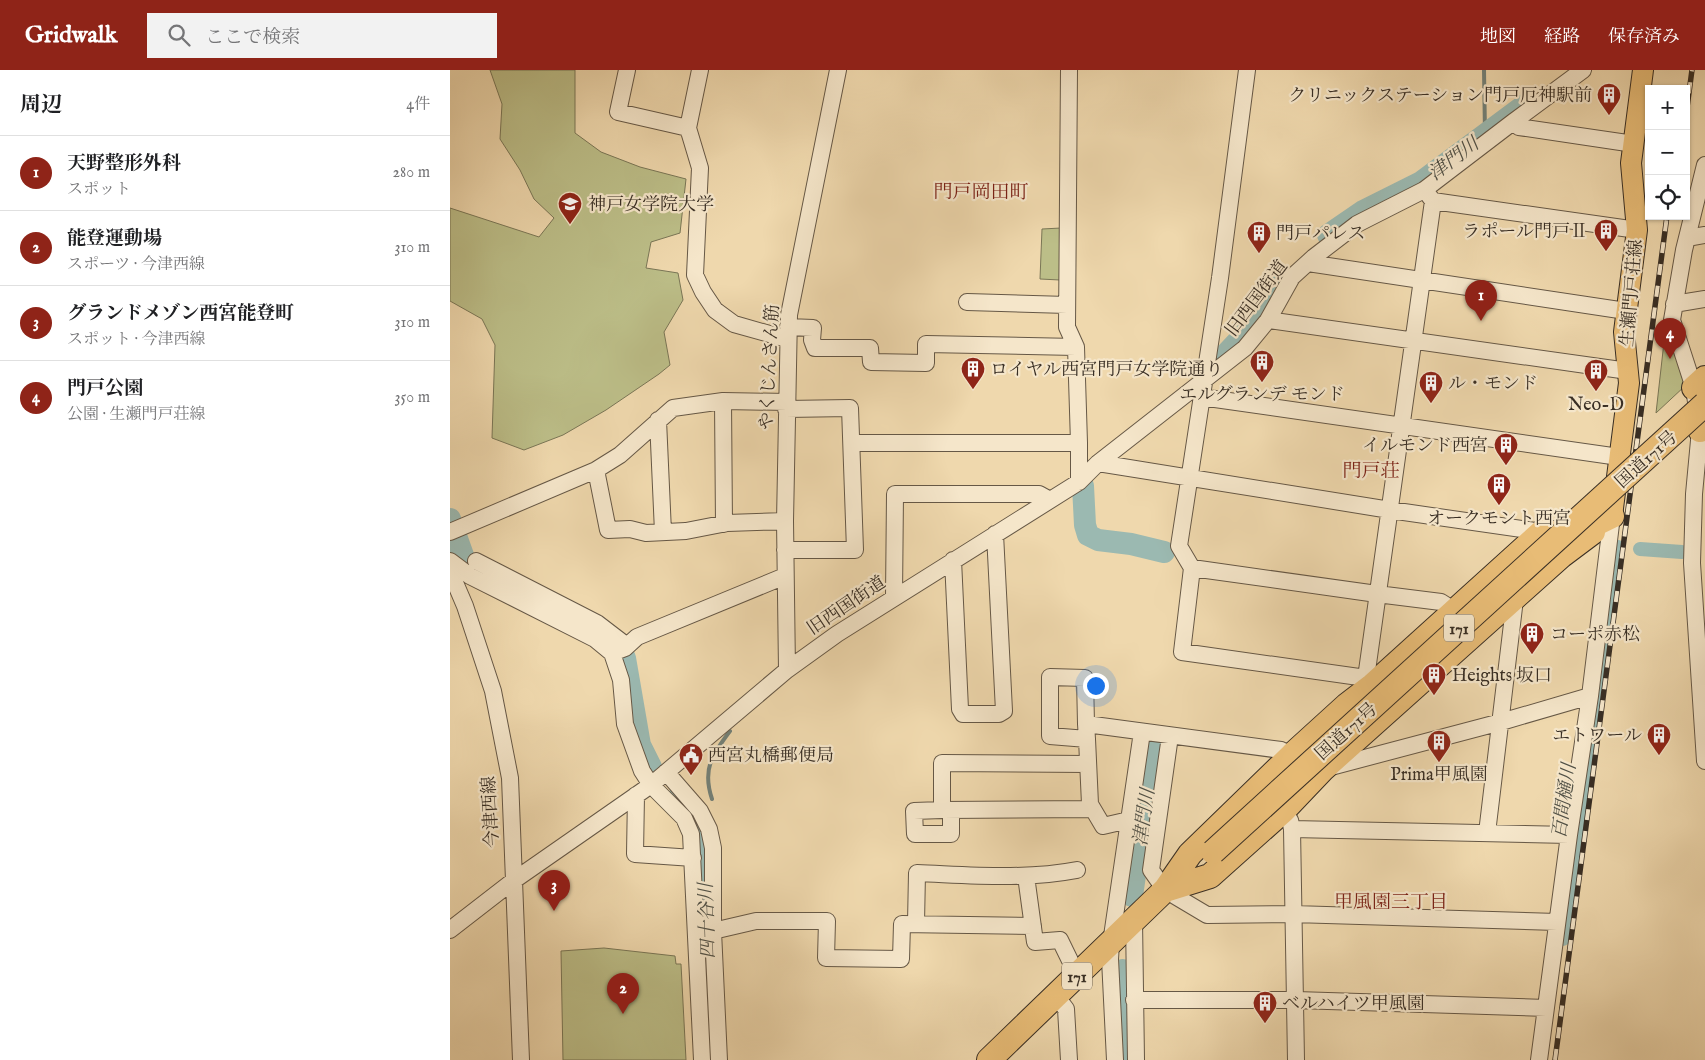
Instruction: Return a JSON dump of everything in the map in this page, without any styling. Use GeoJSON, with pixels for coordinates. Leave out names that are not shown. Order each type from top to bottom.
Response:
{"type":"FeatureCollection","features":[{"type":"Feature","properties":{"kind":"highway","name":"国道171号"},"geometry":{"type":"LineString","coordinates":[[989,1060],[1164,890],[1213,852],[1701,390]]}},
{"type":"Feature","properties":{"kind":"highway","name":"171"},"geometry":{"type":"LineString","coordinates":[[1164,890],[1190,854],[1292,755],[1347,705],[1370,681],[1497,573],[1554,541],[1587,538],[1612,516]]}},
{"type":"Feature","properties":{"kind":"highway","name":"171"},"geometry":{"type":"LineString","coordinates":[[1164,890],[1210,876],[1288,820],[1323,769],[1515,599],[1554,541]]}},
{"type":"Feature","properties":{"kind":"main road","name":"生瀬門戸荘線"},"geometry":{"type":"LineString","coordinates":[[1612,516],[1618,457],[1629,383],[1624,344],[1626,311],[1637,230],[1631,162],[1644,70]]}},
{"type":"Feature","properties":{"kind":"street"},"geometry":{"type":"LineString","coordinates":[[627,70],[618,112],[688,128]]}},
{"type":"Feature","properties":{"kind":"street"},"geometry":{"type":"LineString","coordinates":[[700,70],[688,128],[700,168],[695,275],[715,310],[734,324],[788,333],[813,328],[812,340],[816,348],[870,348],[871,362],[926,363],[926,344],[1076,347]]}},
{"type":"Feature","properties":{"kind":"street","name":"やくじんさん筋"},"geometry":{"type":"LineString","coordinates":[[786,670],[785,521],[789,315],[838,70]]}},
{"type":"Feature","properties":{"kind":"street"},"geometry":{"type":"LineString","coordinates":[[1069,70],[1067,327],[1076,347],[1079,482]]}},
{"type":"Feature","properties":{"kind":"street"},"geometry":{"type":"LineString","coordinates":[[1247,70],[1205,379],[1179,546],[1192,568],[1182,652],[1370,681],[1377,594],[1422,280],[1429,195],[1637,230]]}},
{"type":"Feature","properties":{"kind":"street","name":"旧西国街道"},"geometry":{"type":"LineString","coordinates":[[513,881],[651,784],[786,670],[837,634],[1079,482],[1098,463],[1245,348],[1268,320],[1292,277],[1308,263],[1357,224],[1429,195],[1512,122],[1583,70]]}},
{"type":"Feature","properties":{"kind":"street"},"geometry":{"type":"LineString","coordinates":[[1512,122],[1519,127],[1634,144]]}},
{"type":"Feature","properties":{"kind":"street"},"geometry":{"type":"LineString","coordinates":[[1705,168],[1687,238],[1672,320],[1701,390],[1703,428],[1694,494],[1699,547],[1705,761]]}},
{"type":"Feature","properties":{"kind":"street"},"geometry":{"type":"LineString","coordinates":[[1687,238],[1705,235]]}},
{"type":"Feature","properties":{"kind":"street"},"geometry":{"type":"LineString","coordinates":[[1308,263],[1626,311]]}},
{"type":"Feature","properties":{"kind":"street"},"geometry":{"type":"LineString","coordinates":[[1674,304],[1705,300]]}},
{"type":"Feature","properties":{"kind":"street"},"geometry":{"type":"LineString","coordinates":[[967,302],[1067,305]]}},
{"type":"Feature","properties":{"kind":"street"},"geometry":{"type":"LineString","coordinates":[[1268,320],[1628,371]]}},
{"type":"Feature","properties":{"kind":"street"},"geometry":{"type":"LineString","coordinates":[[1201,397],[1618,457]]}},
{"type":"Feature","properties":{"kind":"street"},"geometry":{"type":"LineString","coordinates":[[723,401],[724,524]]}},
{"type":"Feature","properties":{"kind":"street"},"geometry":{"type":"LineString","coordinates":[[453,531],[596,470],[620,455],[673,408],[723,401],[850,408],[855,550],[785,550]]}},
{"type":"Feature","properties":{"kind":"street"},"geometry":{"type":"LineString","coordinates":[[658,420],[663,532]]}},
{"type":"Feature","properties":{"kind":"street"},"geometry":{"type":"LineString","coordinates":[[852,443],[1079,443]]}},
{"type":"Feature","properties":{"kind":"street"},"geometry":{"type":"LineString","coordinates":[[1098,463],[1390,510],[1554,541]]}},
{"type":"Feature","properties":{"kind":"street"},"geometry":{"type":"LineString","coordinates":[[596,470],[608,530],[630,529],[646,534],[686,531],[724,524],[785,521]]}},
{"type":"Feature","properties":{"kind":"street"},"geometry":{"type":"LineString","coordinates":[[894,597],[895,494],[1039,494],[1050,500]]}},
{"type":"Feature","properties":{"kind":"street"},"geometry":{"type":"LineString","coordinates":[[1539,1060],[1569,835],[1590,696],[1612,516]]}},
{"type":"Feature","properties":{"kind":"street"},"geometry":{"type":"LineString","coordinates":[[953,560],[960,709],[963,714],[999,714],[1004,711],[995,534]]}},
{"type":"Feature","properties":{"kind":"street"},"geometry":{"type":"LineString","coordinates":[[476,561],[597,623],[620,650],[625,724],[642,770],[651,784],[684,818],[691,834],[702,1060]]}},
{"type":"Feature","properties":{"kind":"street"},"geometry":{"type":"LineString","coordinates":[[450,562],[470,576],[620,650]]}},
{"type":"Feature","properties":{"kind":"street"},"geometry":{"type":"LineString","coordinates":[[1192,568],[1441,602],[1455,610]]}},
{"type":"Feature","properties":{"kind":"street","name":"今津西線"},"geometry":{"type":"LineString","coordinates":[[450,571],[493,691],[510,778],[521,1060]]}},
{"type":"Feature","properties":{"kind":"street"},"geometry":{"type":"LineString","coordinates":[[1487,833],[1515,599],[1497,573]]}},
{"type":"Feature","properties":{"kind":"street"},"geometry":{"type":"LineString","coordinates":[[620,650],[637,637],[785,576]]}},
{"type":"Feature","properties":{"kind":"street"},"geometry":{"type":"LineString","coordinates":[[1323,769],[1501,722],[1590,696]]}},
{"type":"Feature","properties":{"kind":"street"},"geometry":{"type":"LineString","coordinates":[[1129,820],[1104,826],[1090,804],[1087,731],[1156,734],[1281,750],[1292,755]]}},
{"type":"Feature","properties":{"kind":"street"},"geometry":{"type":"LineString","coordinates":[[1115,1060],[1110,959],[1111,943],[1129,820],[1156,734]]}},
{"type":"Feature","properties":{"kind":"street"},"geometry":{"type":"LineString","coordinates":[[1156,734],[1151,870],[1164,890],[1207,915],[1293,914],[1557,922]]}},
{"type":"Feature","properties":{"kind":"street"},"geometry":{"type":"LineString","coordinates":[[1088,764],[942,763],[946,810],[1092,808]]}},
{"type":"Feature","properties":{"kind":"street"},"geometry":{"type":"LineString","coordinates":[[666,772],[700,811],[710,829],[713,848],[713,931],[719,1060]]}},
{"type":"Feature","properties":{"kind":"street"},"geometry":{"type":"LineString","coordinates":[[636,795],[635,854],[693,858]]}},
{"type":"Feature","properties":{"kind":"street"},"geometry":{"type":"LineString","coordinates":[[1296,1060],[1296,1000],[1288,820],[1487,833],[1569,835]]}},
{"type":"Feature","properties":{"kind":"street"},"geometry":{"type":"LineString","coordinates":[[916,923],[917,873],[1026,876],[1078,870]]}},
{"type":"Feature","properties":{"kind":"street"},"geometry":{"type":"LineString","coordinates":[[1026,876],[1034,942],[1060,940],[1077,975]]}},
{"type":"Feature","properties":{"kind":"street"},"geometry":{"type":"LineString","coordinates":[[450,930],[513,881]]}},
{"type":"Feature","properties":{"kind":"street"},"geometry":{"type":"LineString","coordinates":[[1134,920],[1136,1060]]}},
{"type":"Feature","properties":{"kind":"street"},"geometry":{"type":"LineString","coordinates":[[713,931],[756,921],[827,921],[826,958],[901,959],[902,924],[1033,926]]}},
{"type":"Feature","properties":{"kind":"street"},"geometry":{"type":"LineString","coordinates":[[1056,996],[1066,1009],[1069,1060]]}},
{"type":"Feature","properties":{"kind":"street"},"geometry":{"type":"LineString","coordinates":[[1134,1000],[1296,1000],[1546,1008]]}},
{"type":"Feature","properties":{"kind":"green space","name":"神戸女学院大学"},"geometry":{"type":"Polygon","coordinates":[[[490,70],[575,70],[575,133],[601,152],[640,167],[686,179],[680,233],[651,242],[646,268],[678,273],[683,300],[664,332],[670,365],[606,410],[563,435],[524,450],[492,438],[495,345],[482,319],[450,301],[450,208],[539,237],[554,218],[534,199],[520,170],[500,139],[502,104],[490,70]]]}},
{"type":"Feature","properties":{"kind":"green space"},"geometry":{"type":"Polygon","coordinates":[[[1061,228],[1060,280],[1040,279],[1042,229],[1061,228]]]}},
{"type":"Feature","properties":{"kind":"green space"},"geometry":{"type":"Polygon","coordinates":[[[1670,332],[1686,385],[1656,413],[1665,333],[1670,332]]]}},
{"type":"Feature","properties":{"kind":"green space"},"geometry":{"type":"Polygon","coordinates":[[[604,948],[675,956],[676,964],[681,964],[686,1060],[563,1060],[561,951],[604,948]]]}},
{"type":"Feature","properties":{"kind":"waterway"},"geometry":{"type":"LineString","coordinates":[[1484,70],[1485,133]]}},
{"type":"Feature","properties":{"kind":"waterway","name":"津門川"},"geometry":{"type":"LineString","coordinates":[[1328,235],[1363,211],[1421,182],[1526,104]]}},
{"type":"Feature","properties":{"kind":"waterway","name":"津門川"},"geometry":{"type":"LineString","coordinates":[[1224,356],[1253,325],[1284,278]]}},
{"type":"Feature","properties":{"kind":"waterway","name":"津門川"},"geometry":{"type":"LineString","coordinates":[[1083,486],[1085,525],[1088,535],[1098,540],[1131,544],[1164,552]]}},
{"type":"Feature","properties":{"kind":"waterway"},"geometry":{"type":"LineString","coordinates":[[450,519],[465,561],[473,570],[493,580]]}},
{"type":"Feature","properties":{"kind":"waterway","name":"百間樋川"},"geometry":{"type":"LineString","coordinates":[[1563,939],[1618,547]]}},
{"type":"Feature","properties":{"kind":"waterway","name":"百間樋川"},"geometry":{"type":"LineString","coordinates":[[1640,549],[1682,552]]}},
{"type":"Feature","properties":{"kind":"waterway"},"geometry":{"type":"LineString","coordinates":[[601,636],[611,641],[625,658],[640,745],[651,767]]}},
{"type":"Feature","properties":{"kind":"waterway"},"geometry":{"type":"LineString","coordinates":[[712,799],[708,779],[710,763],[730,731]]}},
{"type":"Feature","properties":{"kind":"waterway","name":"津門川"},"geometry":{"type":"LineString","coordinates":[[1132,896],[1155,738]]}},
{"type":"Feature","properties":{"kind":"waterway","name":"四十谷川"},"geometry":{"type":"LineString","coordinates":[[678,798],[695,818],[703,847],[706,913]]}},
{"type":"Feature","properties":{"kind":"waterway","name":"津門川"},"geometry":{"type":"LineString","coordinates":[[1123,970],[1126,1060]]}},
{"type":"Feature","properties":{"kind":"railway"},"geometry":{"type":"LineString","coordinates":[[1690,85],[1692,70]]}},
{"type":"Feature","properties":{"kind":"railway"},"geometry":{"type":"LineString","coordinates":[[1555,1060],[1666,220]]}},
{"type":"Feature","properties":{"kind":"place","name":"クリニックステーション門戸厄神駅前"},"geometry":{"type":"Point","coordinates":[1609,116]}},
{"type":"Feature","properties":{"kind":"place","name":"神戸女学院大学"},"geometry":{"type":"Point","coordinates":[570,225]}},
{"type":"Feature","properties":{"kind":"place","name":"ラポール門戸Ⅱ"},"geometry":{"type":"Point","coordinates":[1606,252]}},
{"type":"Feature","properties":{"kind":"place","name":"門戸パレス"},"geometry":{"type":"Point","coordinates":[1259,254]}},
{"type":"Feature","properties":{"kind":"place","name":"天野整形外科"},"geometry":{"type":"Point","coordinates":[1481,321]}},
{"type":"Feature","properties":{"kind":"place","name":"門戸公園"},"geometry":{"type":"Point","coordinates":[1670,359]}},
{"type":"Feature","properties":{"kind":"place","name":"エルグランデ モンド"},"geometry":{"type":"Point","coordinates":[1262,383]}},
{"type":"Feature","properties":{"kind":"place","name":"ロイヤル西宮門戸女学院通り"},"geometry":{"type":"Point","coordinates":[973,390]}},
{"type":"Feature","properties":{"kind":"place","name":"Neo-D"},"geometry":{"type":"Point","coordinates":[1596,392]}},
{"type":"Feature","properties":{"kind":"place","name":"ル・モンド"},"geometry":{"type":"Point","coordinates":[1431,404]}},
{"type":"Feature","properties":{"kind":"place","name":"イルモンド西宮"},"geometry":{"type":"Point","coordinates":[1506,466]}},
{"type":"Feature","properties":{"kind":"place","name":"オークモント西宮"},"geometry":{"type":"Point","coordinates":[1499,506]}},
{"type":"Feature","properties":{"kind":"place","name":"コーポ赤松"},"geometry":{"type":"Point","coordinates":[1532,655]}},
{"type":"Feature","properties":{"kind":"place","name":"Heights 坂口"},"geometry":{"type":"Point","coordinates":[1434,696]}},
{"type":"Feature","properties":{"kind":"place","name":"エトワール"},"geometry":{"type":"Point","coordinates":[1659,756]}},
{"type":"Feature","properties":{"kind":"place","name":"Prima甲風園"},"geometry":{"type":"Point","coordinates":[1439,763]}},
{"type":"Feature","properties":{"kind":"place","name":"西宮丸橋郵便局"},"geometry":{"type":"Point","coordinates":[691,776]}},
{"type":"Feature","properties":{"kind":"place","name":"グランドメゾン西宮能登町"},"geometry":{"type":"Point","coordinates":[554,911]}},
{"type":"Feature","properties":{"kind":"place","name":"能登運動場"},"geometry":{"type":"Point","coordinates":[623,1014]}},
{"type":"Feature","properties":{"kind":"place","name":"ベルハイツ甲風園"},"geometry":{"type":"Point","coordinates":[1265,1024]}},
{"type":"Feature","properties":{"kind":"district","name":"門戸岡田町"},"geometry":{"type":"Point","coordinates":[981,191]}},
{"type":"Feature","properties":{"kind":"district","name":"門戸荘"},"geometry":{"type":"Point","coordinates":[1371,470]}},
{"type":"Feature","properties":{"kind":"district","name":"甲風園三丁目"},"geometry":{"type":"Point","coordinates":[1391,901]}}]}
